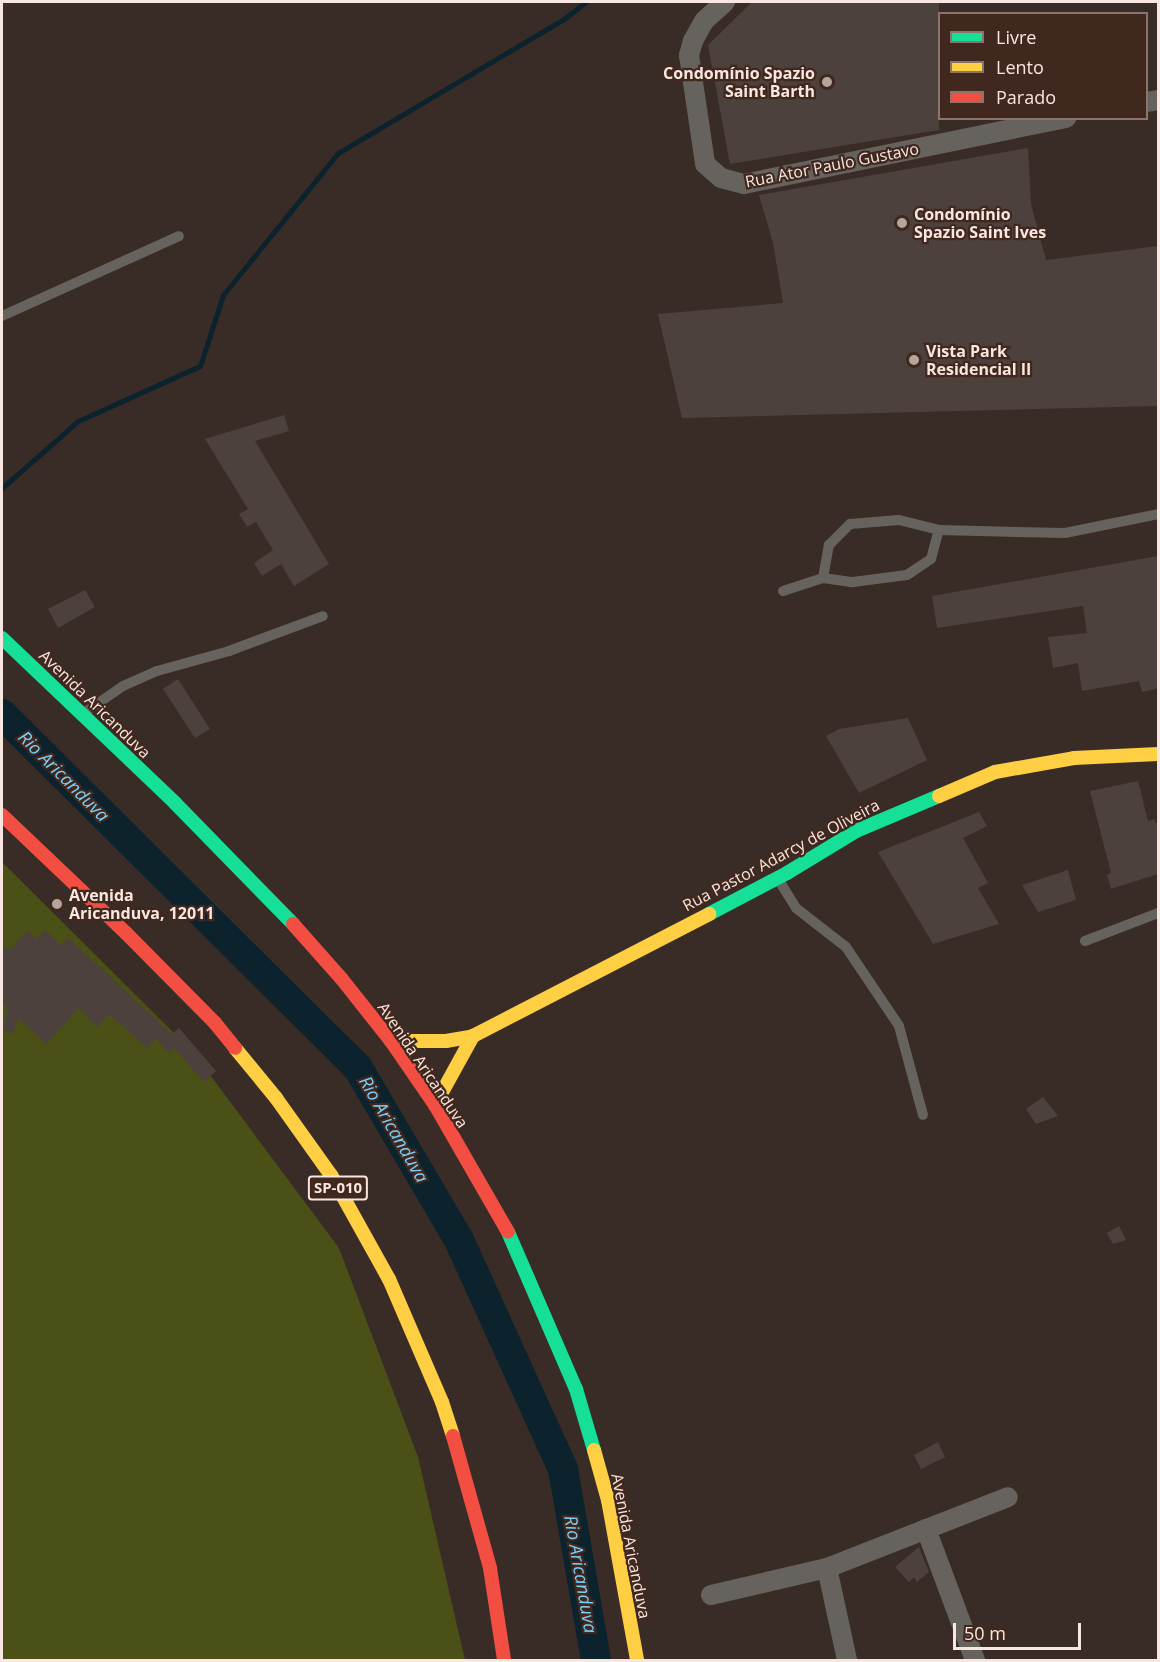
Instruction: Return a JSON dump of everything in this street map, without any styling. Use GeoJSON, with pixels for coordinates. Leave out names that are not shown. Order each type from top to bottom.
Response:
{"type":"FeatureCollection","features":[{"type":"Feature","properties":{"kind":"main road","name":"Avenida Aricanduva"},"geometry":{"type":"LineString","coordinates":[[2,638],[175,803],[275,905],[341,978],[391,1041],[435,1105],[516,1247],[576,1389],[608,1500],[637,1660]]}},
{"type":"Feature","properties":{"kind":"main road","name":"Rua Pastor Adarcy de Oliveira"},"geometry":{"type":"LineString","coordinates":[[391,1041],[446,1041],[473,1036],[778,877],[856,831],[995,772],[1074,758],[1158,754]]}},
{"type":"Feature","properties":{"kind":"main road","name":"SP-010"},"geometry":{"type":"LineString","coordinates":[[2,815],[126,933],[215,1023],[276,1098],[331,1175],[389,1279],[442,1402],[468,1485],[490,1568],[504,1660]]}},
{"type":"Feature","properties":{"kind":"main road"},"geometry":{"type":"LineString","coordinates":[[435,1105],[473,1036]]}},
{"type":"Feature","properties":{"kind":"street","name":"Rua Ator Paulo Gustavo"},"geometry":{"type":"LineString","coordinates":[[725,2],[704,21],[693,41],[689,55],[705,164],[721,178],[744,184],[1056,120]]}},
{"type":"Feature","properties":{"kind":"street"},"geometry":{"type":"LineString","coordinates":[[711,1595],[827,1568],[1008,1497]]}},
{"type":"Feature","properties":{"kind":"street"},"geometry":{"type":"LineString","coordinates":[[926,1529],[975,1660]]}},
{"type":"Feature","properties":{"kind":"street"},"geometry":{"type":"LineString","coordinates":[[827,1568],[847,1660]]}},
{"type":"Feature","properties":{"kind":"lane"},"geometry":{"type":"LineString","coordinates":[[2,316],[179,236]]}},
{"type":"Feature","properties":{"kind":"lane"},"geometry":{"type":"LineString","coordinates":[[823,578],[829,545],[850,524],[899,520],[939,530],[1065,533],[1158,514]]}},
{"type":"Feature","properties":{"kind":"lane"},"geometry":{"type":"LineString","coordinates":[[783,591],[823,578],[853,582],[907,575],[932,559],[939,530]]}},
{"type":"Feature","properties":{"kind":"lane"},"geometry":{"type":"LineString","coordinates":[[81,715],[123,686],[157,671],[229,651],[323,616]]}},
{"type":"Feature","properties":{"kind":"lane"},"geometry":{"type":"LineString","coordinates":[[778,877],[796,908],[846,947],[899,1026],[923,1115]]}},
{"type":"Feature","properties":{"kind":"lane"},"geometry":{"type":"LineString","coordinates":[[1085,941],[1158,913]]}},
{"type":"Feature","properties":{"kind":"green space"},"geometry":{"type":"Polygon","coordinates":[[[2,862],[193,1052],[339,1248],[418,1457],[465,1660],[2,1660],[2,862]]]}},
{"type":"Feature","properties":{"kind":"building","name":"Condomínio Spazio Saint Barth"},"geometry":{"type":"Polygon","coordinates":[[[752,2],[939,2],[939,130],[730,164],[708,45],[752,2]]]}},
{"type":"Feature","properties":{"kind":"building","name":"Vista Park Residencial II"},"geometry":{"type":"Polygon","coordinates":[[[1028,148],[1031,204],[1046,260],[1158,246],[1158,406],[682,418],[658,314],[783,303],[773,243],[759,195],[1028,148]]]}},
{"type":"Feature","properties":{"kind":"building"},"geometry":{"type":"Polygon","coordinates":[[[284,415],[289,431],[255,441],[329,564],[294,586],[281,564],[262,576],[254,563],[273,550],[256,522],[247,527],[239,514],[248,509],[205,439],[284,415]]]}},
{"type":"Feature","properties":{"kind":"building"},"geometry":{"type":"Polygon","coordinates":[[[1158,556],[1158,687],[1155,689],[1142,692],[1139,681],[1082,691],[1078,663],[1053,668],[1048,637],[1087,633],[1083,606],[937,628],[932,596],[1158,556]]]}},
{"type":"Feature","properties":{"kind":"building"},"geometry":{"type":"Polygon","coordinates":[[[85,590],[95,607],[58,628],[48,609],[85,590]]]}},
{"type":"Feature","properties":{"kind":"building"},"geometry":{"type":"Polygon","coordinates":[[[178,679],[210,729],[195,738],[163,689],[178,679]]]}},
{"type":"Feature","properties":{"kind":"building"},"geometry":{"type":"Polygon","coordinates":[[[908,718],[927,760],[859,793],[826,736],[839,729],[908,718]]]}},
{"type":"Feature","properties":{"kind":"building"},"geometry":{"type":"Polygon","coordinates":[[[1138,781],[1148,821],[1155,819],[1155,823],[1158,822],[1158,874],[1111,889],[1107,875],[1111,873],[1090,791],[1138,781]]]}},
{"type":"Feature","properties":{"kind":"building"},"geometry":{"type":"Polygon","coordinates":[[[979,812],[987,826],[963,838],[988,883],[978,888],[999,924],[933,944],[878,852],[979,812]]]}},
{"type":"Feature","properties":{"kind":"building"},"geometry":{"type":"Polygon","coordinates":[[[1068,870],[1076,900],[1038,912],[1022,885],[1068,870]]]}},
{"type":"Feature","properties":{"kind":"building"},"geometry":{"type":"Polygon","coordinates":[[[45,930],[61,945],[68,938],[172,1034],[179,1028],[216,1071],[204,1082],[174,1048],[169,1053],[156,1039],[147,1048],[109,1014],[97,1027],[79,1008],[46,1044],[19,1018],[13,1034],[2,1029],[8,1008],[2,1002],[2,943],[9,951],[27,931],[36,939],[45,930]]]}},
{"type":"Feature","properties":{"kind":"building"},"geometry":{"type":"Polygon","coordinates":[[[1043,1097],[1058,1116],[1036,1124],[1026,1109],[1043,1097]]]}},
{"type":"Feature","properties":{"kind":"building"},"geometry":{"type":"Polygon","coordinates":[[[1119,1226],[1126,1240],[1113,1244],[1107,1233],[1119,1226]]]}},
{"type":"Feature","properties":{"kind":"building"},"geometry":{"type":"Polygon","coordinates":[[[938,1442],[945,1457],[921,1469],[914,1455],[938,1442]]]}},
{"type":"Feature","properties":{"kind":"building"},"geometry":{"type":"Polygon","coordinates":[[[919,1547],[929,1572],[917,1582],[914,1577],[909,1582],[895,1567],[919,1547]]]}},
{"type":"Feature","properties":{"kind":"waterway"},"geometry":{"type":"LineString","coordinates":[[2,488],[78,421],[200,366],[223,295],[338,153],[564,19],[586,2]]}},
{"type":"Feature","properties":{"kind":"waterway","name":"Rio Aricanduva"},"geometry":{"type":"LineString","coordinates":[[2,714],[358,1068],[459,1240],[563,1469],[596,1660]]}},
{"type":"Feature","properties":{"kind":"traffic: fast"},"geometry":{"type":"LineString","coordinates":[[2,638],[175,803],[293,924]]}},
{"type":"Feature","properties":{"kind":"traffic: fast"},"geometry":{"type":"LineString","coordinates":[[709,914],[787,873],[856,831],[939,796]]}},
{"type":"Feature","properties":{"kind":"traffic: fast"},"geometry":{"type":"LineString","coordinates":[[508,1232],[576,1389],[594,1450]]}},
{"type":"Feature","properties":{"kind":"traffic: slow"},"geometry":{"type":"LineString","coordinates":[[939,796],[995,772],[1074,758],[1158,754]]}},
{"type":"Feature","properties":{"kind":"traffic: slow"},"geometry":{"type":"LineString","coordinates":[[391,1041],[446,1041],[473,1036],[709,914]]}},
{"type":"Feature","properties":{"kind":"traffic: slow"},"geometry":{"type":"LineString","coordinates":[[435,1105],[473,1036]]}},
{"type":"Feature","properties":{"kind":"traffic: slow"},"geometry":{"type":"LineString","coordinates":[[235,1048],[276,1098],[331,1175],[389,1279],[442,1402],[453,1436]]}},
{"type":"Feature","properties":{"kind":"traffic: slow"},"geometry":{"type":"LineString","coordinates":[[594,1450],[608,1500],[637,1660]]}},
{"type":"Feature","properties":{"kind":"traffic: jam"},"geometry":{"type":"LineString","coordinates":[[2,815],[126,933],[215,1023],[235,1048]]}},
{"type":"Feature","properties":{"kind":"traffic: jam"},"geometry":{"type":"LineString","coordinates":[[293,924],[341,978],[391,1041],[435,1105],[508,1232]]}},
{"type":"Feature","properties":{"kind":"traffic: jam"},"geometry":{"type":"LineString","coordinates":[[453,1436],[490,1568],[504,1660]]}},
{"type":"Feature","properties":{"kind":"place","name":"Condomínio Spazio Saint Barth"},"geometry":{"type":"Point","coordinates":[827,82]}},
{"type":"Feature","properties":{"kind":"place","name":"Condomínio Spazio Saint Ives"},"geometry":{"type":"Point","coordinates":[902,223]}},
{"type":"Feature","properties":{"kind":"place","name":"Vista Park Residencial II"},"geometry":{"type":"Point","coordinates":[914,360]}},
{"type":"Feature","properties":{"kind":"place","name":"Avenida Aricanduva, 12011"},"geometry":{"type":"Point","coordinates":[57,904]}}]}
